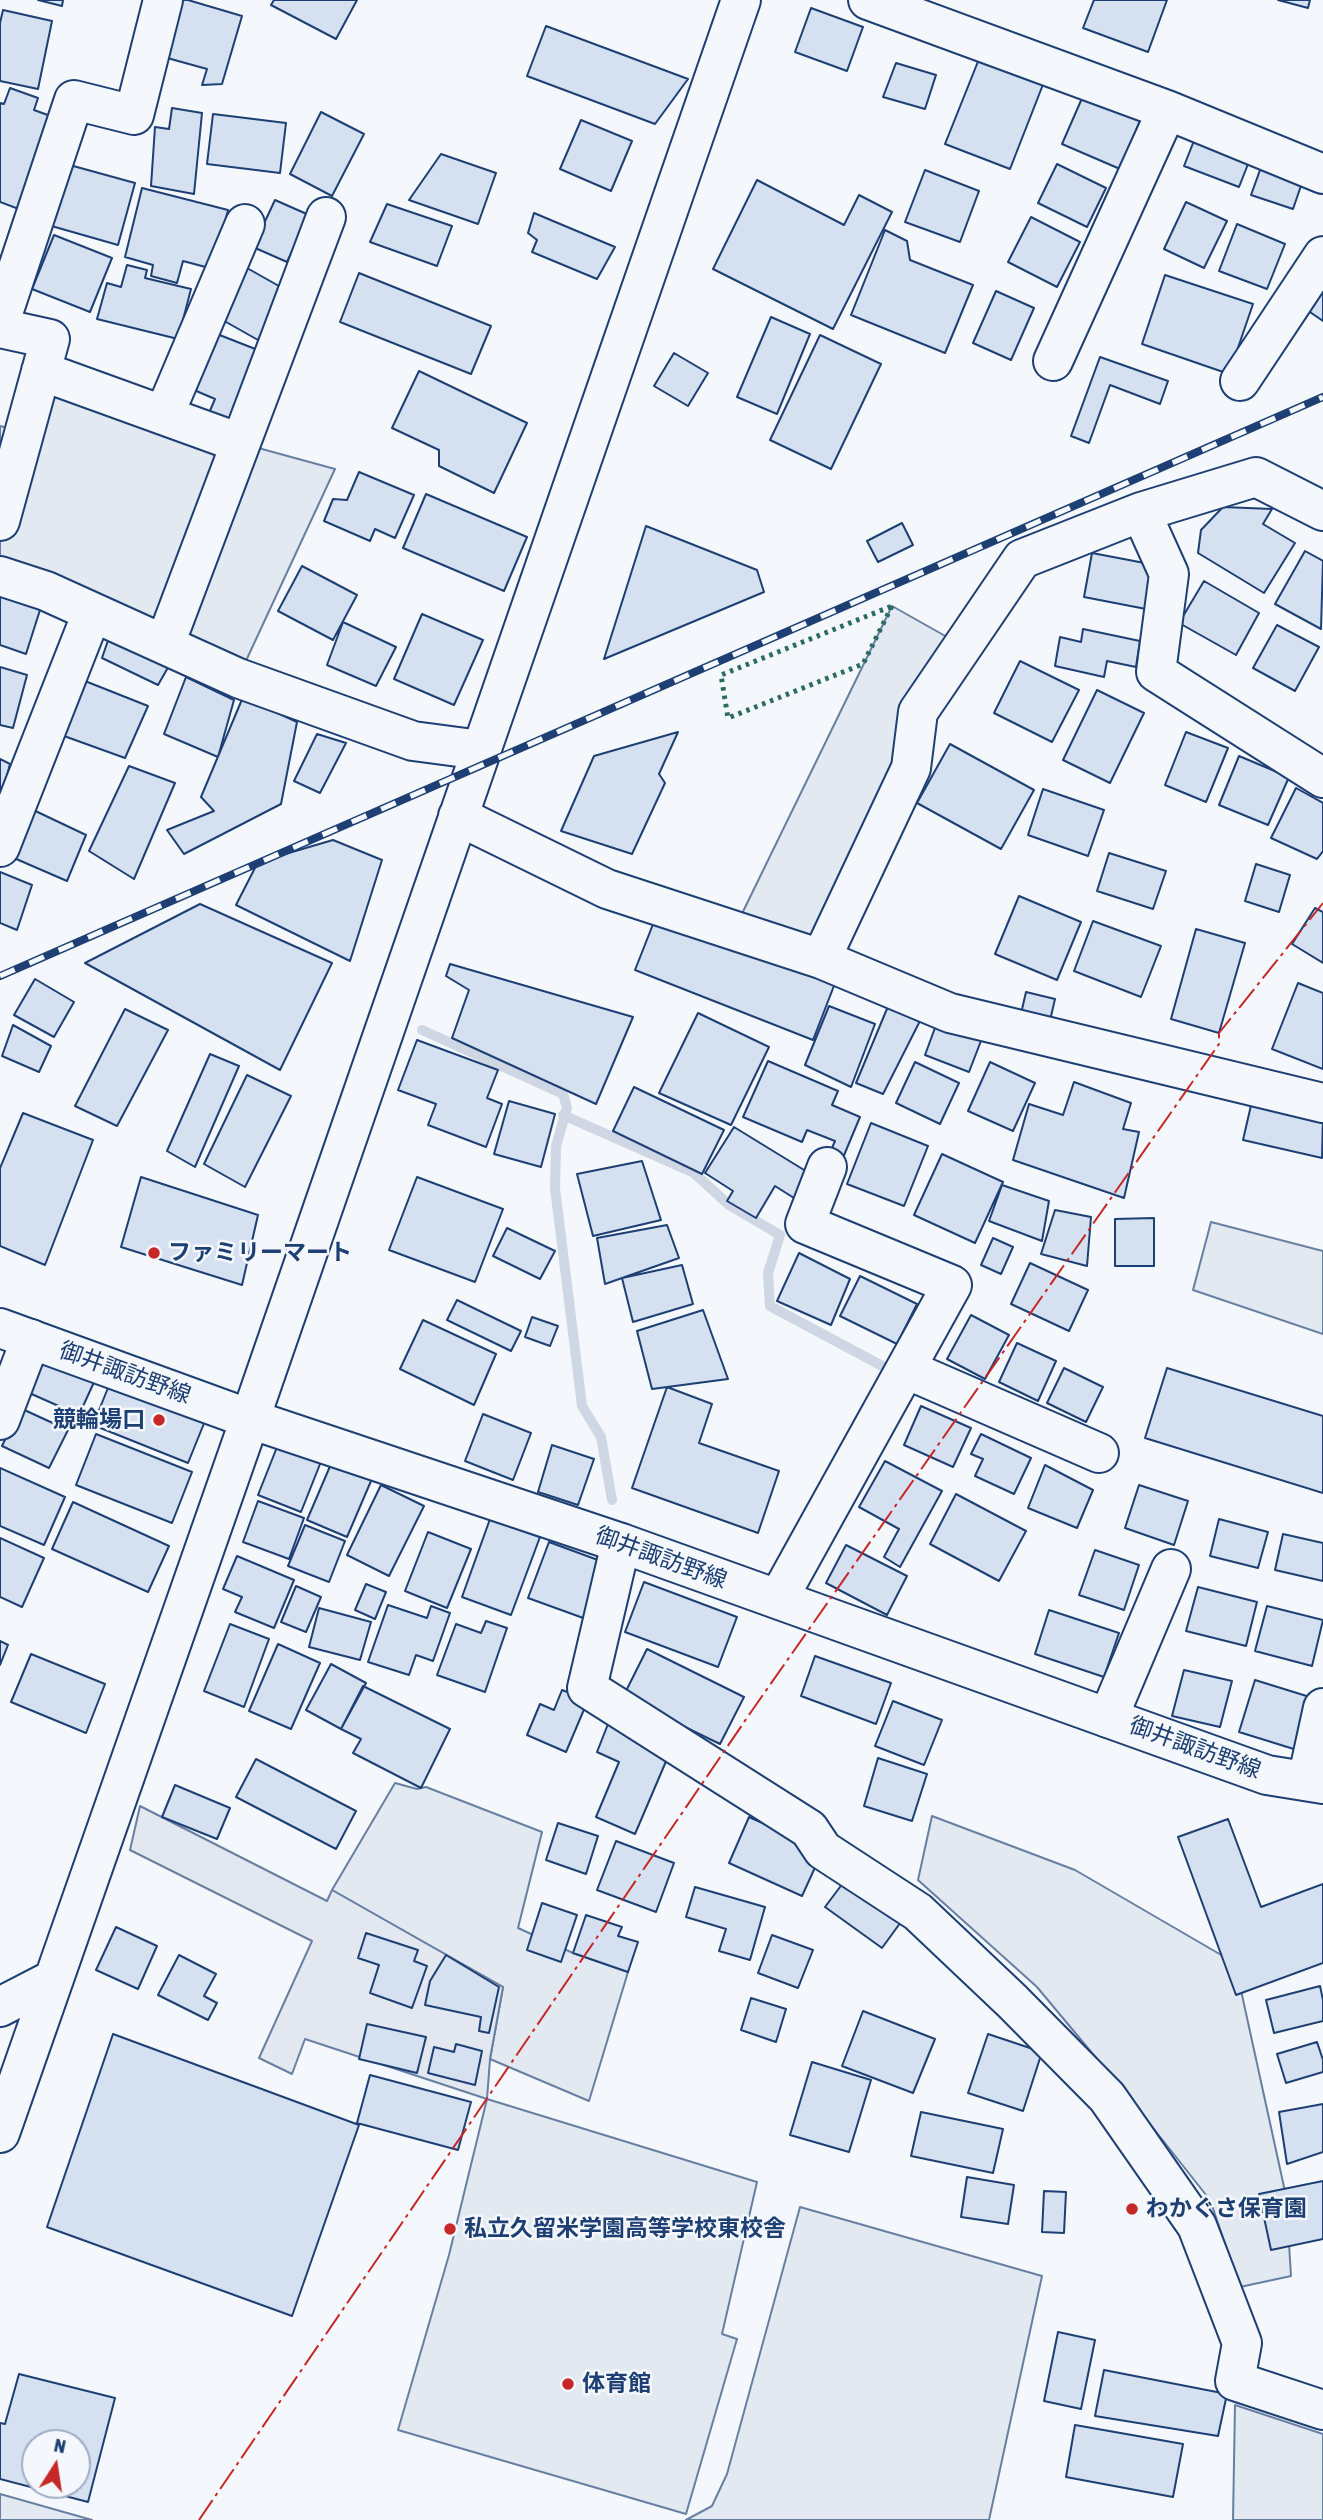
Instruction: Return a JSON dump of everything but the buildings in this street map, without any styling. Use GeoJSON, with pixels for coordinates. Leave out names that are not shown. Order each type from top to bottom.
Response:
{"type":"FeatureCollection","features":[{"type":"Feature","properties":{"kind":"street"},"geometry":{"type":"LineString","coordinates":[[0,322],[74,100],[134,115],[163,0]]}},
{"type":"Feature","properties":{"kind":"street"},"geometry":{"type":"LineString","coordinates":[[0,2133],[741,0]]}},
{"type":"Feature","properties":{"kind":"street"},"geometry":{"type":"LineString","coordinates":[[868,0],[1167,110],[1323,174]]}},
{"type":"Feature","properties":{"kind":"street"},"geometry":{"type":"LineString","coordinates":[[1053,360],[1167,110]]}},
{"type":"Feature","properties":{"kind":"street"},"geometry":{"type":"LineString","coordinates":[[164,644],[326,216]]}},
{"type":"Feature","properties":{"kind":"street"},"geometry":{"type":"LineString","coordinates":[[164,415],[244,224]]}},
{"type":"Feature","properties":{"kind":"street"},"geometry":{"type":"LineString","coordinates":[[1240,381],[1323,256]]}},
{"type":"Feature","properties":{"kind":"street"},"geometry":{"type":"LineString","coordinates":[[0,328],[50,339],[0,521]]}},
{"type":"Feature","properties":{"kind":"street"},"geometry":{"type":"LineString","coordinates":[[41,371],[240,443]]}},
{"type":"Feature","properties":{"kind":"street"},"geometry":{"type":"LineString","coordinates":[[821,958],[911,768],[918,712],[1022,559],[1140,512],[1256,477],[1323,511]]}},
{"type":"Feature","properties":{"kind":"street"},"geometry":{"type":"LineString","coordinates":[[1140,512],[1169,574],[1156,672],[1323,778]]}},
{"type":"Feature","properties":{"kind":"street"},"geometry":{"type":"LineString","coordinates":[[0,576],[46,591],[238,678],[412,741],[481,750]]}},
{"type":"Feature","properties":{"kind":"street"},"geometry":{"type":"LineString","coordinates":[[0,847],[92,613]]}},
{"type":"Feature","properties":{"kind":"street"},"geometry":{"type":"LineString","coordinates":[[458,816],[607,889],[821,958],[950,1013],[1323,1103]]}},
{"type":"Feature","properties":{"kind":"street"},"geometry":{"type":"LineString","coordinates":[[778,1600],[952,1285],[805,1224],[827,1167]]}},
{"type":"Feature","properties":{"kind":"street"},"geometry":{"type":"LineString","coordinates":[[0,1420],[16,1334]]}},
{"type":"Feature","properties":{"kind":"street","name":"御井諏訪野線"},"geometry":{"type":"LineString","coordinates":[[16,1334],[250,1419],[621,1543],[1267,1775],[1315,1783]]}},
{"type":"Feature","properties":{"kind":"street"},"geometry":{"type":"LineString","coordinates":[[906,1369],[1099,1453]]}},
{"type":"Feature","properties":{"kind":"street"},"geometry":{"type":"LineString","coordinates":[[621,1543],[587,1688],[809,1829],[823,1850],[918,1912],[1012,2001],[1107,2097],[1196,2226],[1242,2343],[1235,2381],[1323,2410]]}},
{"type":"Feature","properties":{"kind":"street"},"geometry":{"type":"LineString","coordinates":[[1108,1717],[1171,1569]]}},
{"type":"Feature","properties":{"kind":"street"},"geometry":{"type":"LineString","coordinates":[[1315,1783],[1323,1708]]}},
{"type":"Feature","properties":{"kind":"street"},"geometry":{"type":"LineString","coordinates":[[0,2007],[54,1979]]}},
{"type":"Feature","properties":{"kind":"shaded area"},"geometry":{"type":"Polygon","coordinates":[[[41,371],[240,443],[335,469],[238,678],[0,576],[0,426],[23,432],[41,371]]]}},
{"type":"Feature","properties":{"kind":"shaded area"},"geometry":{"type":"Polygon","coordinates":[[[892,606],[963,646],[821,959],[734,930],[892,606]]]}},
{"type":"Feature","properties":{"kind":"shaded area"},"geometry":{"type":"Polygon","coordinates":[[[1211,1222],[1323,1251],[1323,1334],[1193,1290],[1211,1222]]]}},
{"type":"Feature","properties":{"kind":"shaded area"},"geometry":{"type":"Polygon","coordinates":[[[395,1783],[417,1789],[426,1787],[542,1832],[518,1928],[573,1953],[628,1972],[589,2101],[490,2059],[503,1987],[332,1890],[395,1783]]]}},
{"type":"Feature","properties":{"kind":"shaded area"},"geometry":{"type":"Polygon","coordinates":[[[140,1806],[327,1901],[332,1890],[503,1987],[490,2059],[487,2099],[305,2039],[292,2074],[259,2058],[312,1941],[130,1850],[140,1806]]]}},
{"type":"Feature","properties":{"kind":"shaded area"},"geometry":{"type":"Polygon","coordinates":[[[932,1816],[1075,1870],[1235,1963],[1286,2196],[1291,2276],[1240,2287],[1210,2200],[1127,2095],[1037,1987],[918,1880],[932,1816]]]}},
{"type":"Feature","properties":{"kind":"shaded area"},"geometry":{"type":"Polygon","coordinates":[[[487,2099],[757,2182],[722,2334],[737,2339],[686,2514],[398,2430],[449,2255],[487,2099]]]}},
{"type":"Feature","properties":{"kind":"shaded area"},"geometry":{"type":"Polygon","coordinates":[[[800,2207],[1042,2276],[989,2520],[686,2520],[712,2506],[727,2474],[800,2207]]]}},
{"type":"Feature","properties":{"kind":"shaded area"},"geometry":{"type":"Polygon","coordinates":[[[1235,2405],[1323,2434],[1323,2520],[1233,2520],[1235,2405]]]}},
{"type":"Feature","properties":{"kind":"shaded area"},"geometry":{"type":"Polygon","coordinates":[[[0,2494],[92,2520],[0,2520],[0,2494]]]}},
{"type":"Feature","properties":{"kind":"waterway"},"geometry":{"type":"LineString","coordinates":[[422,1030],[563,1094],[567,1108],[556,1146],[555,1188],[582,1406],[601,1437],[612,1500]]}},
{"type":"Feature","properties":{"kind":"waterway"},"geometry":{"type":"LineString","coordinates":[[563,1115],[694,1173],[729,1205],[780,1235],[768,1273],[770,1306],[886,1368]]}},
{"type":"Feature","properties":{"kind":"railway"},"geometry":{"type":"LineString","coordinates":[[0,976],[1323,397]]}},
{"type":"Feature","properties":{"kind":"hedge"},"geometry":{"type":"LineString","coordinates":[[892,606],[863,664],[728,718],[721,675],[892,606]]}},
{"type":"Feature","properties":{"kind":"power"},"geometry":{"type":"LineString","coordinates":[[199,2520],[751,1712],[1219,1044],[1219,1033],[1323,903]]}},
{"type":"Feature","properties":{"kind":"place","name":"ファミリーマート"},"geometry":{"type":"Point","coordinates":[154,1253]}},
{"type":"Feature","properties":{"kind":"place","name":"競輪場口"},"geometry":{"type":"Point","coordinates":[159,1420]}},
{"type":"Feature","properties":{"kind":"place","name":"わかぐさ保育園"},"geometry":{"type":"Point","coordinates":[1132,2209]}},
{"type":"Feature","properties":{"kind":"place","name":"私立久留米学園高等学校東校舎"},"geometry":{"type":"Point","coordinates":[450,2229]}},
{"type":"Feature","properties":{"kind":"place","name":"体育館"},"geometry":{"type":"Point","coordinates":[568,2384]}}]}
